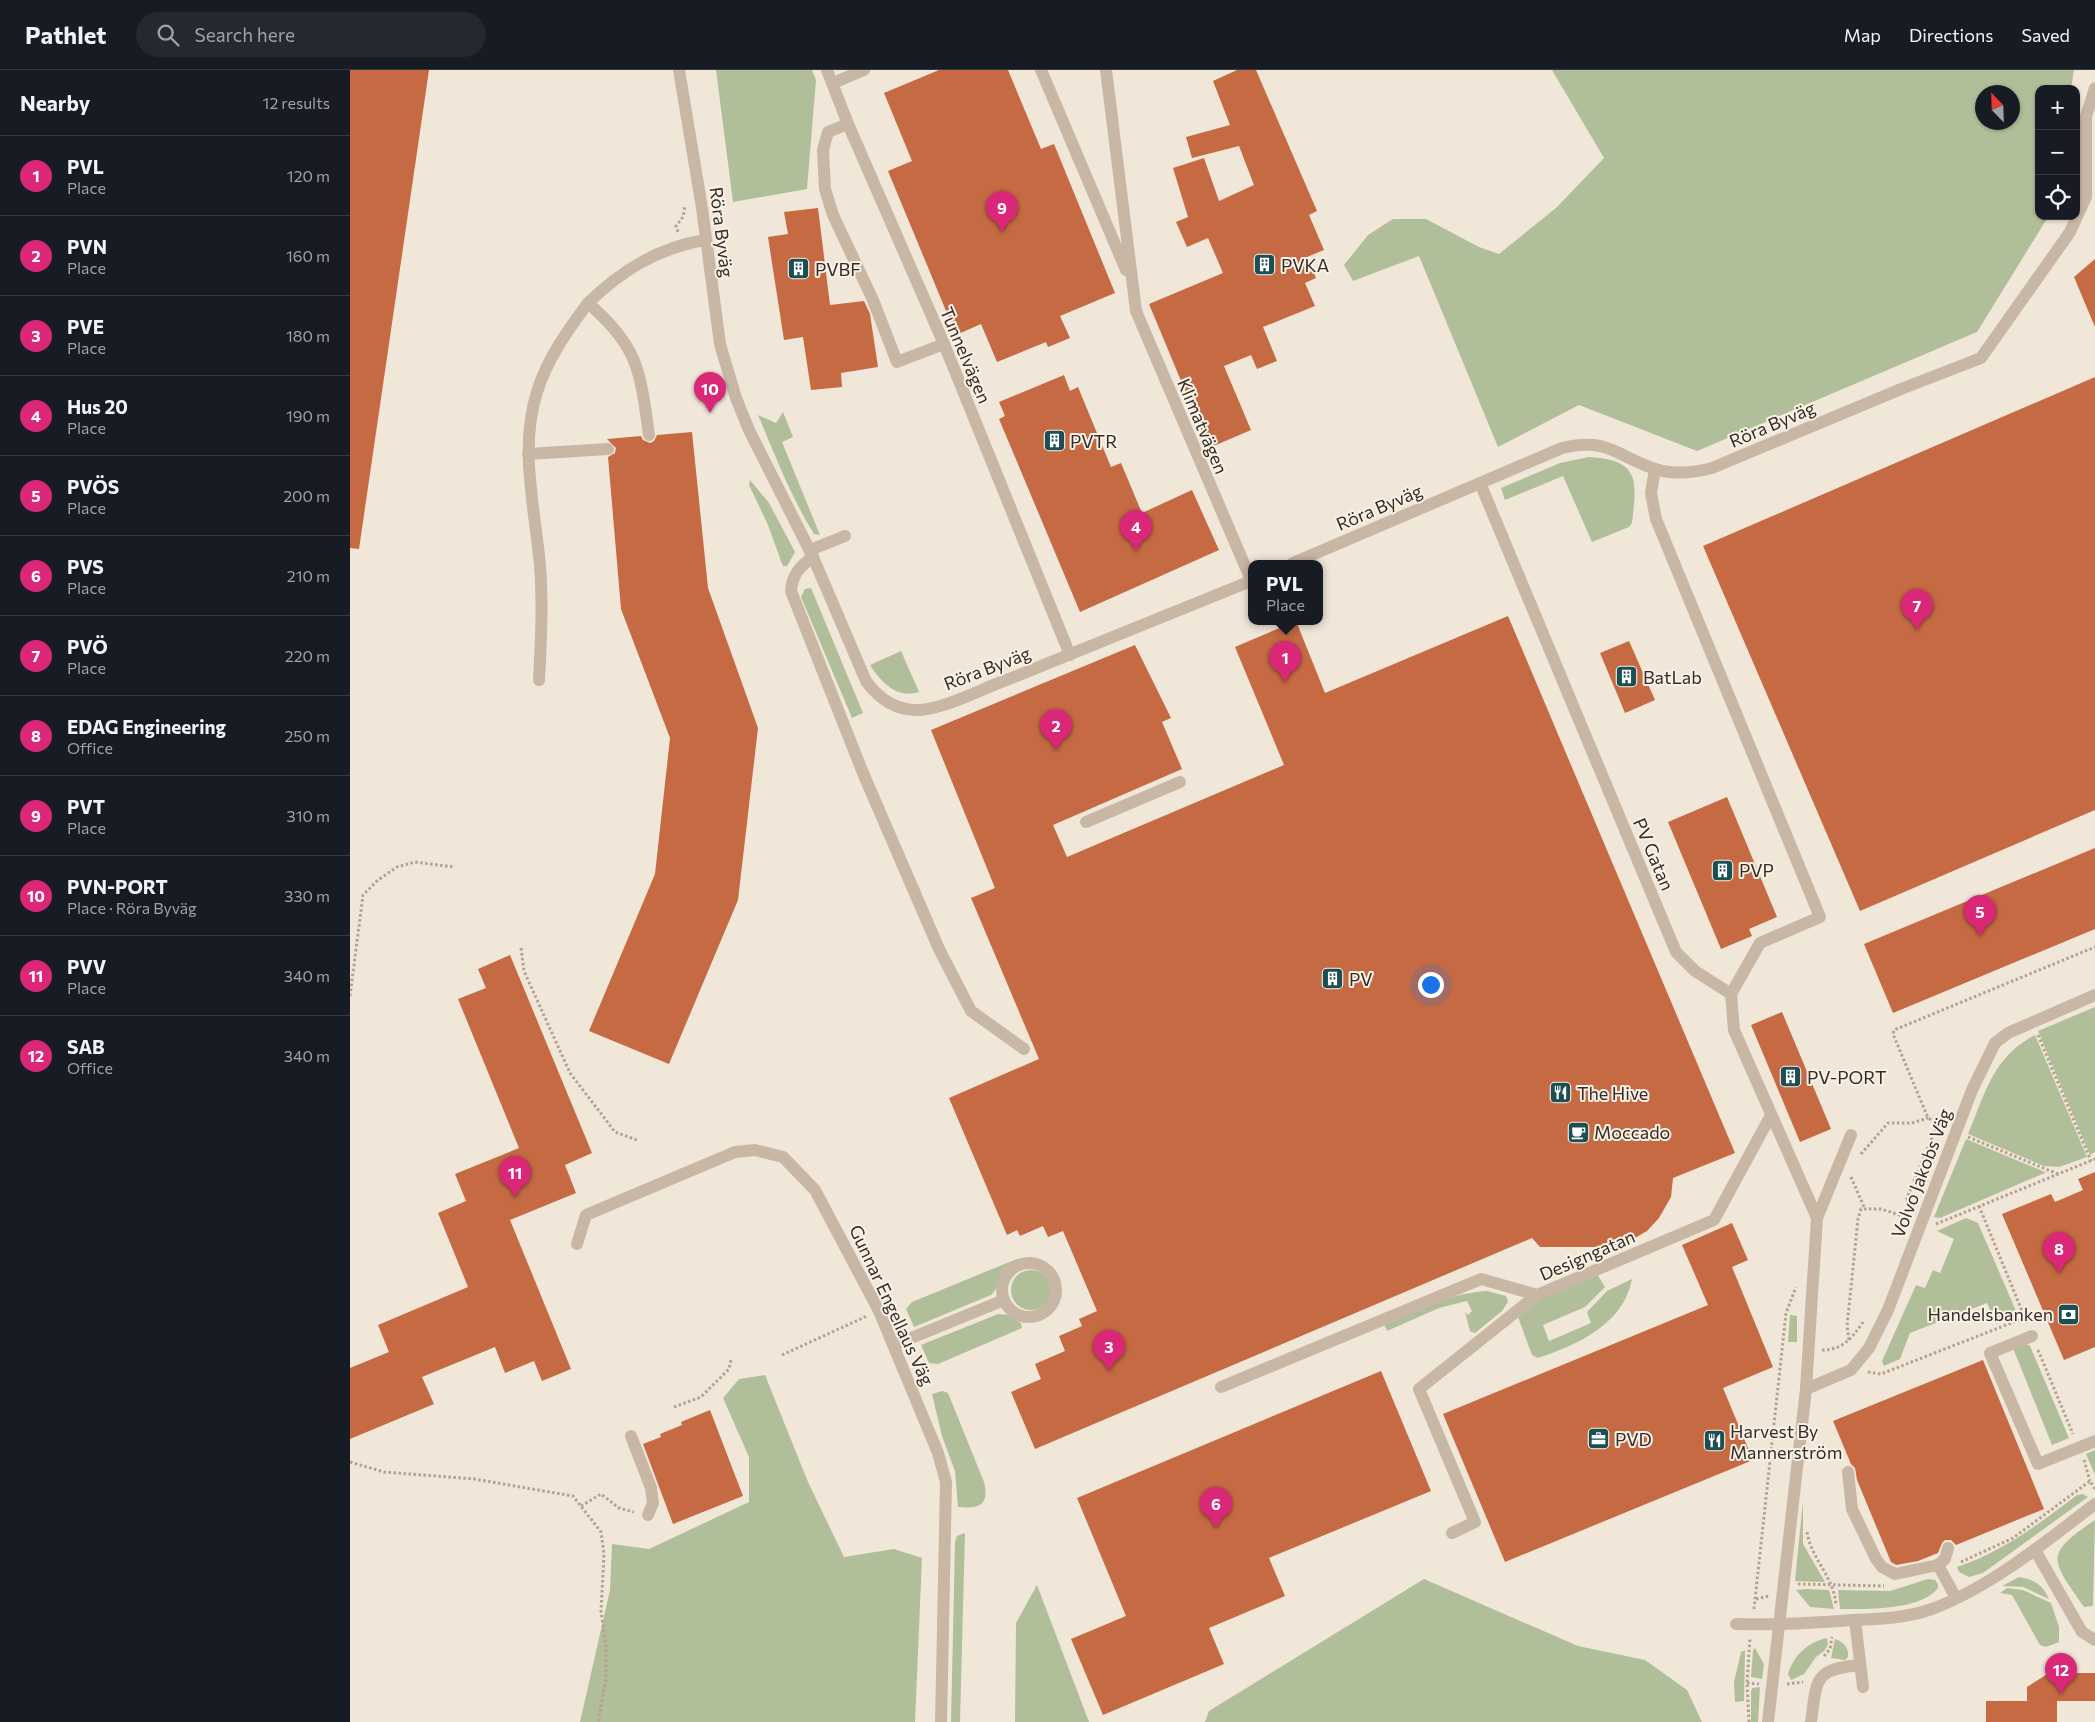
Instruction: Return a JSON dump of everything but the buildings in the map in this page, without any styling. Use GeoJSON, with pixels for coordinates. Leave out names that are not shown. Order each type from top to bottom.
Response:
{"type":"FeatureCollection","features":[{"type":"Feature","properties":{"kind":"street","name":"Röra Byväg"},"geometry":{"type":"LineString","coordinates":[[679,70],[702,208],[704,240],[720,344],[736,398],[749,430],[811,554],[866,681],[874,693],[888,704],[920,710],[943,704],[1070,655],[1248,582]]}},
{"type":"Feature","properties":{"kind":"street","name":"Tunnelvägen"},"geometry":{"type":"LineString","coordinates":[[827,70],[848,124],[944,344],[1070,655]]}},
{"type":"Feature","properties":{"kind":"street"},"geometry":{"type":"LineString","coordinates":[[833,83],[864,70]]}},
{"type":"Feature","properties":{"kind":"street","name":"Klimatvägen"},"geometry":{"type":"LineString","coordinates":[[1041,70],[1132,282]]}},
{"type":"Feature","properties":{"kind":"street","name":"Klimatvägen"},"geometry":{"type":"LineString","coordinates":[[1106,70],[1136,311],[1248,574]]}},
{"type":"Feature","properties":{"kind":"street","name":"Röra Byväg"},"geometry":{"type":"LineString","coordinates":[[1300,560],[1562,448],[1579,444],[1598,445],[1624,454],[1655,469],[1678,473],[1695,472],[1712,468],[1901,389],[1981,358],[2070,232],[2086,197],[2086,116],[2095,88]]}},
{"type":"Feature","properties":{"kind":"street"},"geometry":{"type":"LineString","coordinates":[[848,124],[828,132],[823,150],[825,189],[833,215],[873,300],[897,362],[944,344]]}},
{"type":"Feature","properties":{"kind":"street"},"geometry":{"type":"LineString","coordinates":[[539,680],[543,620],[540,566],[528,454],[529,428],[537,392],[549,364],[566,333],[588,303],[608,284],[651,256],[683,244],[704,240]]}},
{"type":"Feature","properties":{"kind":"street"},"geometry":{"type":"LineString","coordinates":[[588,303],[610,322],[630,349],[639,374],[648,435]]}},
{"type":"Feature","properties":{"kind":"street"},"geometry":{"type":"LineString","coordinates":[[528,454],[608,449]]}},
{"type":"Feature","properties":{"kind":"street"},"geometry":{"type":"LineString","coordinates":[[1655,469],[1651,493],[1656,519],[1820,917],[1760,943],[1731,994],[1734,1030],[1817,1218]]}},
{"type":"Feature","properties":{"kind":"street","name":"PV Gatan"},"geometry":{"type":"LineString","coordinates":[[1480,483],[1676,952],[1694,972],[1731,994]]}},
{"type":"Feature","properties":{"kind":"street"},"geometry":{"type":"LineString","coordinates":[[845,536],[811,554],[792,578],[791,591],[863,773],[939,948],[971,1011],[1024,1049]]}},
{"type":"Feature","properties":{"kind":"street"},"geometry":{"type":"LineString","coordinates":[[1086,822],[1180,782]]}},
{"type":"Feature","properties":{"kind":"street","name":"Volvo Jakobs Väg"},"geometry":{"type":"LineString","coordinates":[[1806,1389],[1851,1370],[1869,1348],[1888,1310],[1915,1220],[1956,1132],[1972,1090],[1995,1043],[2008,1033],[2095,995]]}},
{"type":"Feature","properties":{"kind":"street","name":"Designgatan"},"geometry":{"type":"LineString","coordinates":[[1221,1387],[1480,1279],[1537,1295],[1714,1220],[1771,1115]]}},
{"type":"Feature","properties":{"kind":"street"},"geometry":{"type":"LineString","coordinates":[[1768,1722],[1806,1389],[1817,1218],[1851,1136]]}},
{"type":"Feature","properties":{"kind":"street","name":"Gunnar Engellaus Väg"},"geometry":{"type":"LineString","coordinates":[[577,1244],[586,1215],[735,1152],[767,1151],[783,1157],[815,1190],[879,1311],[938,1453],[946,1482],[941,1722]]}},
{"type":"Feature","properties":{"kind":"street"},"geometry":{"type":"LineString","coordinates":[[1021,1264],[1039,1264],[1046,1268],[1056,1284],[1054,1301],[1042,1314],[1024,1316],[1016,1313],[1004,1300],[1002,1291],[1007,1274],[1021,1264]]}},
{"type":"Feature","properties":{"kind":"street"},"geometry":{"type":"LineString","coordinates":[[1452,1533],[1475,1522],[1419,1389],[1537,1295]]}},
{"type":"Feature","properties":{"kind":"street"},"geometry":{"type":"LineString","coordinates":[[894,1346],[1004,1300]]}},
{"type":"Feature","properties":{"kind":"street"},"geometry":{"type":"LineString","coordinates":[[2032,1336],[1990,1353],[1997,1382],[2033,1466],[2095,1440]]}},
{"type":"Feature","properties":{"kind":"street"},"geometry":{"type":"LineString","coordinates":[[632,1436],[652,1488],[653,1503],[648,1515]]}},
{"type":"Feature","properties":{"kind":"street"},"geometry":{"type":"LineString","coordinates":[[1848,1472],[1852,1509],[1882,1567],[1895,1574],[1938,1564],[1945,1559],[1948,1548]]}},
{"type":"Feature","properties":{"kind":"street"},"geometry":{"type":"LineString","coordinates":[[1736,1624],[1780,1626],[1898,1618],[1932,1609],[1956,1598],[2035,1550],[2095,1504]]}},
{"type":"Feature","properties":{"kind":"street"},"geometry":{"type":"LineString","coordinates":[[2035,1550],[2082,1632],[2095,1640]]}},
{"type":"Feature","properties":{"kind":"street"},"geometry":{"type":"LineString","coordinates":[[1938,1564],[1956,1598]]}},
{"type":"Feature","properties":{"kind":"street"},"geometry":{"type":"LineString","coordinates":[[1855,1620],[1863,1687]]}},
{"type":"Feature","properties":{"kind":"street"},"geometry":{"type":"LineString","coordinates":[[1812,1722],[1816,1689],[1820,1678],[1828,1670],[1860,1665]]}},
{"type":"Feature","properties":{"kind":"path"},"geometry":{"type":"LineString","coordinates":[[350,996],[364,895],[378,880],[397,867],[415,862],[454,867]]}},
{"type":"Feature","properties":{"kind":"path"},"geometry":{"type":"LineString","coordinates":[[2058,1174],[1956,1132],[1928,1118],[1893,1034],[1894,1030],[2095,947]]}},
{"type":"Feature","properties":{"kind":"path"},"geometry":{"type":"LineString","coordinates":[[521,948],[524,971],[570,1073],[615,1132],[636,1140]]}},
{"type":"Feature","properties":{"kind":"path"},"geometry":{"type":"LineString","coordinates":[[2032,1022],[2091,1161]]}},
{"type":"Feature","properties":{"kind":"path"},"geometry":{"type":"LineString","coordinates":[[1859,1156],[1888,1123],[1912,1123],[1928,1118]]}},
{"type":"Feature","properties":{"kind":"path"},"geometry":{"type":"LineString","coordinates":[[1915,1220],[1907,1198],[1938,1124]]}},
{"type":"Feature","properties":{"kind":"path"},"geometry":{"type":"LineString","coordinates":[[1864,1208],[1881,1209],[1915,1220],[1938,1224],[2095,1159]]}},
{"type":"Feature","properties":{"kind":"path"},"geometry":{"type":"LineString","coordinates":[[1848,1169],[1864,1208]]}},
{"type":"Feature","properties":{"kind":"path"},"geometry":{"type":"LineString","coordinates":[[1979,1206],[2079,1448],[2090,1481]]}},
{"type":"Feature","properties":{"kind":"path"},"geometry":{"type":"LineString","coordinates":[[1849,1340],[1847,1326],[1858,1219],[1864,1208]]}},
{"type":"Feature","properties":{"kind":"path"},"geometry":{"type":"LineString","coordinates":[[1905,1227],[1915,1220]]}},
{"type":"Feature","properties":{"kind":"path"},"geometry":{"type":"LineString","coordinates":[[1749,1722],[1747,1683],[1752,1624],[1786,1313],[1799,1280]]}},
{"type":"Feature","properties":{"kind":"path"},"geometry":{"type":"LineString","coordinates":[[782,1355],[879,1311]]}},
{"type":"Feature","properties":{"kind":"path"},"geometry":{"type":"LineString","coordinates":[[1783,1352],[1835,1350],[1849,1340],[1866,1318]]}},
{"type":"Feature","properties":{"kind":"path"},"geometry":{"type":"LineString","coordinates":[[1851,1370],[1881,1374],[2024,1318]]}},
{"type":"Feature","properties":{"kind":"path"},"geometry":{"type":"LineString","coordinates":[[674,1407],[700,1397],[729,1369],[732,1360]]}},
{"type":"Feature","properties":{"kind":"path"},"geometry":{"type":"LineString","coordinates":[[350,1462],[384,1472],[474,1479],[573,1496],[601,1532],[604,1554],[601,1611],[606,1648],[606,1679],[598,1722]]}},
{"type":"Feature","properties":{"kind":"path"},"geometry":{"type":"LineString","coordinates":[[581,1506],[601,1494],[619,1508],[648,1515]]}},
{"type":"Feature","properties":{"kind":"path"},"geometry":{"type":"LineString","coordinates":[[1806,1527],[1813,1552],[1832,1585],[1836,1609]]}},
{"type":"Feature","properties":{"kind":"path"},"geometry":{"type":"LineString","coordinates":[[1747,1683],[1762,1684]]}},
{"type":"Feature","properties":{"kind":"green space"},"geometry":{"type":"Polygon","coordinates":[[[716,70],[812,70],[816,80],[807,189],[733,202],[716,70]]]}},
{"type":"Feature","properties":{"kind":"green space"},"geometry":{"type":"Polygon","coordinates":[[[1552,70],[2074,70],[2072,85],[2035,85],[2035,220],[2046,220],[1977,332],[1697,451],[1579,405],[1498,447],[1419,256],[1353,281],[1344,265],[1368,235],[1393,219],[1426,219],[1479,247],[1499,254],[1556,208],[1604,158],[1552,70]]]}},
{"type":"Feature","properties":{"kind":"green space"},"geometry":{"type":"Polygon","coordinates":[[[783,412],[793,437],[782,442],[820,535],[814,534],[798,505],[758,415],[776,423],[783,412]]]}},
{"type":"Feature","properties":{"kind":"green space"},"geometry":{"type":"Polygon","coordinates":[[[1589,457],[1618,463],[1632,475],[1635,495],[1632,523],[1629,527],[1592,542],[1563,476],[1505,500],[1501,488],[1560,463],[1589,457]]]}},
{"type":"Feature","properties":{"kind":"green space"},"geometry":{"type":"Polygon","coordinates":[[[750,480],[769,503],[795,552],[787,566],[783,566],[768,525],[749,485],[750,480]]]}},
{"type":"Feature","properties":{"kind":"green space"},"geometry":{"type":"Polygon","coordinates":[[[811,588],[863,713],[852,718],[801,597],[805,589],[811,588]]]}},
{"type":"Feature","properties":{"kind":"green space"},"geometry":{"type":"Polygon","coordinates":[[[901,651],[919,692],[903,693],[890,688],[870,665],[901,651]]]}},
{"type":"Feature","properties":{"kind":"green space"},"geometry":{"type":"Polygon","coordinates":[[[2095,1007],[2095,1152],[2090,1155],[2038,1031],[2095,1007]]]}},
{"type":"Feature","properties":{"kind":"green space"},"geometry":{"type":"Polygon","coordinates":[[[2035,1035],[2087,1157],[2059,1167],[2044,1166],[1968,1134],[1992,1077],[2000,1065],[2009,1054],[2035,1035]]]}},
{"type":"Feature","properties":{"kind":"green space"},"geometry":{"type":"Polygon","coordinates":[[[1966,1139],[2047,1172],[1940,1218],[1934,1217],[1966,1139]]]}},
{"type":"Feature","properties":{"kind":"green space"},"geometry":{"type":"Polygon","coordinates":[[[1966,1218],[1978,1223],[2016,1311],[1995,1321],[1987,1303],[1910,1333],[1900,1359],[1884,1366],[1882,1361],[1916,1285],[1925,1288],[1933,1270],[1940,1273],[1954,1239],[1937,1231],[1966,1218]]]}},
{"type":"Feature","properties":{"kind":"green space"},"geometry":{"type":"Polygon","coordinates":[[[1019,1258],[1005,1268],[991,1295],[914,1327],[906,1309],[912,1302],[1019,1258]]]}},
{"type":"Feature","properties":{"kind":"green space"},"geometry":{"type":"Polygon","coordinates":[[[1035,1270],[1042,1273],[1048,1279],[1051,1290],[1050,1298],[1042,1307],[1035,1310],[1027,1310],[1020,1307],[1012,1298],[1011,1286],[1014,1279],[1023,1271],[1035,1270]]]}},
{"type":"Feature","properties":{"kind":"green space"},"geometry":{"type":"Polygon","coordinates":[[[1597,1274],[1605,1287],[1585,1307],[1543,1325],[1549,1341],[1591,1323],[1587,1312],[1607,1291],[1632,1279],[1627,1295],[1619,1308],[1609,1320],[1583,1339],[1538,1358],[1532,1355],[1518,1317],[1539,1299],[1597,1274]]]}},
{"type":"Feature","properties":{"kind":"green space"},"geometry":{"type":"Polygon","coordinates":[[[1487,1291],[1506,1296],[1508,1302],[1502,1311],[1475,1333],[1470,1331],[1465,1312],[1468,1315],[1472,1311],[1467,1301],[1439,1308],[1387,1331],[1384,1324],[1447,1299],[1474,1292],[1487,1291]]]}},
{"type":"Feature","properties":{"kind":"green space"},"geometry":{"type":"Polygon","coordinates":[[[998,1314],[1008,1315],[1021,1323],[1022,1328],[938,1364],[929,1363],[921,1345],[998,1314]]]}},
{"type":"Feature","properties":{"kind":"green space"},"geometry":{"type":"Polygon","coordinates":[[[1790,1315],[1797,1316],[1797,1342],[1788,1342],[1790,1315]]]}},
{"type":"Feature","properties":{"kind":"green space"},"geometry":{"type":"Polygon","coordinates":[[[2026,1344],[2030,1346],[2069,1438],[2052,1445],[2013,1348],[2026,1344]]]}},
{"type":"Feature","properties":{"kind":"green space"},"geometry":{"type":"Polygon","coordinates":[[[765,1375],[808,1482],[844,1557],[894,1549],[922,1558],[915,1722],[580,1722],[610,1590],[612,1544],[649,1549],[749,1502],[749,1457],[723,1398],[739,1379],[765,1375]]]}},
{"type":"Feature","properties":{"kind":"green space"},"geometry":{"type":"Polygon","coordinates":[[[942,1391],[948,1393],[984,1482],[984,1501],[977,1506],[958,1507],[955,1471],[942,1436],[932,1394],[942,1391]]]}},
{"type":"Feature","properties":{"kind":"green space"},"geometry":{"type":"Polygon","coordinates":[[[2095,1450],[2095,1475],[2086,1454],[2095,1450]]]}},
{"type":"Feature","properties":{"kind":"green space"},"geometry":{"type":"Polygon","coordinates":[[[2083,1494],[2088,1497],[1983,1573],[1969,1577],[1959,1572],[1957,1567],[1974,1561],[2005,1545],[2034,1527],[2077,1495],[2083,1494]]]}},
{"type":"Feature","properties":{"kind":"green space"},"geometry":{"type":"Polygon","coordinates":[[[1803,1501],[1803,1544],[1825,1582],[1795,1581],[1803,1501]]]}},
{"type":"Feature","properties":{"kind":"green space"},"geometry":{"type":"Polygon","coordinates":[[[2095,1520],[2093,1606],[2084,1607],[2064,1578],[2059,1568],[2058,1559],[2060,1550],[2067,1542],[2095,1520]]]}},
{"type":"Feature","properties":{"kind":"green space"},"geometry":{"type":"Polygon","coordinates":[[[965,1533],[960,1722],[951,1722],[955,1542],[957,1536],[965,1533]]]}},
{"type":"Feature","properties":{"kind":"green space"},"geometry":{"type":"Polygon","coordinates":[[[2019,1577],[2029,1579],[2037,1584],[2044,1590],[2049,1599],[2023,1587],[2002,1586],[2019,1577]]]}},
{"type":"Feature","properties":{"kind":"green space"},"geometry":{"type":"Polygon","coordinates":[[[1424,1579],[1578,1646],[1645,1660],[1687,1690],[1702,1722],[1205,1722],[1209,1711],[1424,1579]]]}},
{"type":"Feature","properties":{"kind":"green space"},"geometry":{"type":"Polygon","coordinates":[[[1928,1579],[1935,1580],[1938,1588],[1930,1596],[1919,1601],[1892,1607],[1840,1609],[1838,1590],[1890,1591],[1928,1579]]]}},
{"type":"Feature","properties":{"kind":"green space"},"geometry":{"type":"Polygon","coordinates":[[[1037,1585],[1089,1722],[1015,1722],[1016,1623],[1037,1585]]]}},
{"type":"Feature","properties":{"kind":"green space"},"geometry":{"type":"Polygon","coordinates":[[[2007,1588],[2023,1590],[2051,1603],[2059,1627],[2059,1642],[2046,1647],[2040,1645],[2012,1595],[2000,1593],[2007,1588]]]}},
{"type":"Feature","properties":{"kind":"green space"},"geometry":{"type":"Polygon","coordinates":[[[1796,1590],[1829,1590],[1834,1609],[1810,1607],[1796,1590]]]}},
{"type":"Feature","properties":{"kind":"green space"},"geometry":{"type":"Polygon","coordinates":[[[1827,1638],[1828,1645],[1824,1651],[1816,1657],[1804,1674],[1791,1680],[1788,1674],[1798,1655],[1808,1646],[1827,1638]]]}},
{"type":"Feature","properties":{"kind":"green space"},"geometry":{"type":"Polygon","coordinates":[[[1835,1639],[1847,1648],[1848,1657],[1845,1660],[1831,1658],[1835,1639]]]}},
{"type":"Feature","properties":{"kind":"green space"},"geometry":{"type":"Polygon","coordinates":[[[1755,1648],[1764,1664],[1762,1679],[1751,1677],[1753,1650],[1755,1648]]]}},
{"type":"Feature","properties":{"kind":"green space"},"geometry":{"type":"Polygon","coordinates":[[[1745,1650],[1744,1701],[1735,1702],[1734,1682],[1741,1652],[1745,1650]]]}},
{"type":"Feature","properties":{"kind":"green space"},"geometry":{"type":"Polygon","coordinates":[[[1760,1687],[1758,1722],[1751,1722],[1752,1688],[1760,1687]]]}},
{"type":"Feature","properties":{"kind":"place","name":"PVT"},"geometry":{"type":"Point","coordinates":[1002,232]}},
{"type":"Feature","properties":{"kind":"place","name":"PVKA"},"geometry":{"type":"Point","coordinates":[1265,265]}},
{"type":"Feature","properties":{"kind":"place","name":"PVBF"},"geometry":{"type":"Point","coordinates":[799,269]}},
{"type":"Feature","properties":{"kind":"place","name":"PVN-PORT"},"geometry":{"type":"Point","coordinates":[710,413]}},
{"type":"Feature","properties":{"kind":"place","name":"PVTR"},"geometry":{"type":"Point","coordinates":[1054,441]}},
{"type":"Feature","properties":{"kind":"place","name":"Hus 20"},"geometry":{"type":"Point","coordinates":[1136,551]}},
{"type":"Feature","properties":{"kind":"place","name":"PVÖ"},"geometry":{"type":"Point","coordinates":[1917,630]}},
{"type":"Feature","properties":{"kind":"place","name":"BatLab"},"geometry":{"type":"Point","coordinates":[1627,677]}},
{"type":"Feature","properties":{"kind":"place","name":"PVL"},"geometry":{"type":"Point","coordinates":[1285,682]}},
{"type":"Feature","properties":{"kind":"place","name":"PVN"},"geometry":{"type":"Point","coordinates":[1056,750]}},
{"type":"Feature","properties":{"kind":"place","name":"PVP"},"geometry":{"type":"Point","coordinates":[1723,870]}},
{"type":"Feature","properties":{"kind":"place","name":"PVÖS"},"geometry":{"type":"Point","coordinates":[1980,936]}},
{"type":"Feature","properties":{"kind":"place","name":"PV"},"geometry":{"type":"Point","coordinates":[1333,979]}},
{"type":"Feature","properties":{"kind":"place","name":"PV-PORT"},"geometry":{"type":"Point","coordinates":[1791,1077]}},
{"type":"Feature","properties":{"kind":"place","name":"The Hive"},"geometry":{"type":"Point","coordinates":[1561,1093]}},
{"type":"Feature","properties":{"kind":"place","name":"Moccado"},"geometry":{"type":"Point","coordinates":[1578,1132]}},
{"type":"Feature","properties":{"kind":"place","name":"PVV"},"geometry":{"type":"Point","coordinates":[515,1197]}},
{"type":"Feature","properties":{"kind":"place","name":"EDAG Engineering"},"geometry":{"type":"Point","coordinates":[2059,1273]}},
{"type":"Feature","properties":{"kind":"place","name":"Handelsbanken"},"geometry":{"type":"Point","coordinates":[2069,1314]}},
{"type":"Feature","properties":{"kind":"place","name":"PVE"},"geometry":{"type":"Point","coordinates":[1109,1371]}},
{"type":"Feature","properties":{"kind":"place","name":"PVD"},"geometry":{"type":"Point","coordinates":[1599,1439]}},
{"type":"Feature","properties":{"kind":"place","name":"Harvest By Mannerström"},"geometry":{"type":"Point","coordinates":[1714,1441]}},
{"type":"Feature","properties":{"kind":"place","name":"PVS"},"geometry":{"type":"Point","coordinates":[1216,1528]}},
{"type":"Feature","properties":{"kind":"place","name":"SAB"},"geometry":{"type":"Point","coordinates":[2061,1694]}}]}
